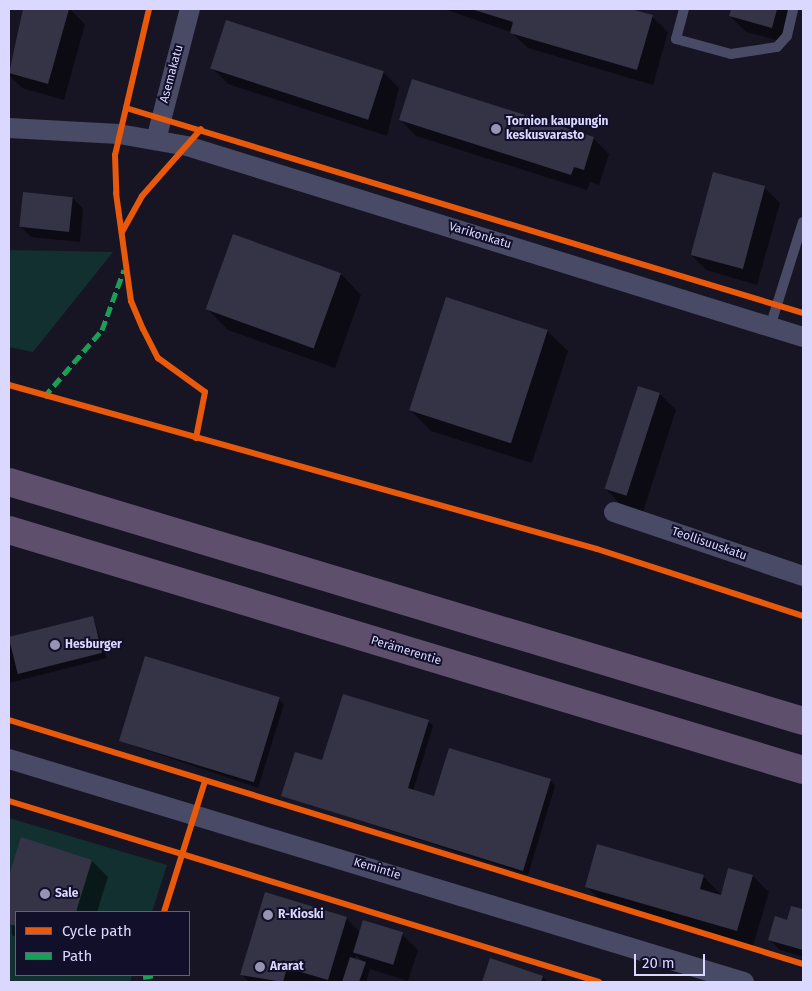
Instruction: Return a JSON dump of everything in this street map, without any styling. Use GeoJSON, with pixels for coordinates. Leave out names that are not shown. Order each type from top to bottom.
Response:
{"type":"FeatureCollection","features":[{"type":"Feature","properties":{"kind":"highway"},"geometry":{"type":"LineString","coordinates":[[9,482],[803,721]]}},
{"type":"Feature","properties":{"kind":"highway","name":"Perämerentie"},"geometry":{"type":"LineString","coordinates":[[9,530],[803,770]]}},
{"type":"Feature","properties":{"kind":"street","name":"Asemakatu"},"geometry":{"type":"LineString","coordinates":[[156,140],[190,9]]}},
{"type":"Feature","properties":{"kind":"street","name":"Varikonkatu"},"geometry":{"type":"LineString","coordinates":[[9,128],[85,131],[188,146],[803,337]]}},
{"type":"Feature","properties":{"kind":"street","name":"Teollisuuskatu"},"geometry":{"type":"LineString","coordinates":[[614,512],[803,576]]}},
{"type":"Feature","properties":{"kind":"street","name":"Kemintie"},"geometry":{"type":"LineString","coordinates":[[9,759],[744,982]]}},
{"type":"Feature","properties":{"kind":"lane"},"geometry":{"type":"LineString","coordinates":[[684,9],[676,39],[731,54],[777,47],[786,36],[793,9]]}},
{"type":"Feature","properties":{"kind":"lane"},"geometry":{"type":"LineString","coordinates":[[770,327],[803,222]]}},
{"type":"Feature","properties":{"kind":"green space"},"geometry":{"type":"Polygon","coordinates":[[[9,250],[113,252],[33,352],[9,347],[9,250]]]}},
{"type":"Feature","properties":{"kind":"green space"},"geometry":{"type":"Polygon","coordinates":[[[9,818],[167,865],[152,911],[15,911],[15,976],[132,976],[130,982],[9,982],[9,818]]]}},
{"type":"Feature","properties":{"kind":"building"},"geometry":{"type":"Polygon","coordinates":[[[23,9],[69,9],[48,84],[9,73],[23,9]]]}},
{"type":"Feature","properties":{"kind":"building"},"geometry":{"type":"Polygon","coordinates":[[[471,9],[630,9],[653,15],[637,70],[510,33],[513,22],[471,9]]]}},
{"type":"Feature","properties":{"kind":"building"},"geometry":{"type":"Polygon","coordinates":[[[731,9],[777,9],[772,28],[729,16],[731,9]]]}},
{"type":"Feature","properties":{"kind":"building"},"geometry":{"type":"Polygon","coordinates":[[[226,20],[384,71],[368,120],[210,69],[226,20]]]}},
{"type":"Feature","properties":{"kind":"building","name":"Tornion kaupungin keskusvarasto"},"geometry":{"type":"Polygon","coordinates":[[[412,79],[594,137],[584,170],[574,167],[571,175],[399,120],[412,79]]]}},
{"type":"Feature","properties":{"kind":"building"},"geometry":{"type":"Polygon","coordinates":[[[713,172],[765,186],[743,269],[691,255],[713,172]]]}},
{"type":"Feature","properties":{"kind":"building"},"geometry":{"type":"Polygon","coordinates":[[[23,192],[73,197],[69,232],[19,227],[23,192]]]}},
{"type":"Feature","properties":{"kind":"building"},"geometry":{"type":"Polygon","coordinates":[[[233,234],[341,273],[314,349],[206,309],[233,234]]]}},
{"type":"Feature","properties":{"kind":"building"},"geometry":{"type":"Polygon","coordinates":[[[446,297],[548,330],[511,443],[409,410],[446,297]]]}},
{"type":"Feature","properties":{"kind":"building"},"geometry":{"type":"Polygon","coordinates":[[[638,386],[660,393],[627,496],[605,489],[638,386]]]}},
{"type":"Feature","properties":{"kind":"building","name":"Hesburger"},"geometry":{"type":"Polygon","coordinates":[[[93,616],[102,653],[18,674],[9,637],[93,616]]]}},
{"type":"Feature","properties":{"kind":"building"},"geometry":{"type":"Polygon","coordinates":[[[145,656],[280,697],[254,782],[119,741],[145,656]]]}},
{"type":"Feature","properties":{"kind":"building"},"geometry":{"type":"Polygon","coordinates":[[[343,694],[429,720],[408,788],[434,796],[449,748],[551,779],[523,871],[281,796],[295,752],[322,760],[343,694]]]}},
{"type":"Feature","properties":{"kind":"building","name":"Sale"},"geometry":{"type":"Polygon","coordinates":[[[21,837],[92,860],[76,911],[15,911],[15,926],[9,924],[9,876],[21,837]]]}},
{"type":"Feature","properties":{"kind":"building"},"geometry":{"type":"Polygon","coordinates":[[[597,844],[704,875],[700,889],[721,895],[728,868],[753,875],[737,931],[585,887],[597,844]]]}},
{"type":"Feature","properties":{"kind":"building"},"geometry":{"type":"Polygon","coordinates":[[[265,892],[347,917],[328,980],[287,968],[283,982],[240,975],[265,892]]]}},
{"type":"Feature","properties":{"kind":"building"},"geometry":{"type":"Polygon","coordinates":[[[791,906],[803,909],[803,950],[768,940],[775,916],[787,920],[791,906]]]}},
{"type":"Feature","properties":{"kind":"building"},"geometry":{"type":"Polygon","coordinates":[[[363,920],[403,932],[393,965],[353,953],[363,920]]]}},
{"type":"Feature","properties":{"kind":"building"},"geometry":{"type":"Polygon","coordinates":[[[350,957],[366,962],[359,982],[342,982],[350,957]]]}},
{"type":"Feature","properties":{"kind":"building"},"geometry":{"type":"Polygon","coordinates":[[[490,958],[543,976],[541,982],[482,982],[490,958]]]}},
{"type":"Feature","properties":{"kind":"marked path"},"geometry":{"type":"LineString","coordinates":[[44,397],[102,330],[124,270]]}},
{"type":"Feature","properties":{"kind":"marked path"},"geometry":{"type":"LineString","coordinates":[[143,977],[149,976]]}},
{"type":"Feature","properties":{"kind":"cycle path"},"geometry":{"type":"LineString","coordinates":[[149,9],[115,155],[116,193],[131,301],[143,329],[158,358],[205,392],[196,438]]}},
{"type":"Feature","properties":{"kind":"cycle path"},"geometry":{"type":"LineString","coordinates":[[126,108],[803,313]]}},
{"type":"Feature","properties":{"kind":"cycle path"},"geometry":{"type":"LineString","coordinates":[[122,232],[142,196],[201,129]]}},
{"type":"Feature","properties":{"kind":"cycle path"},"geometry":{"type":"LineString","coordinates":[[9,385],[597,549],[803,616]]}},
{"type":"Feature","properties":{"kind":"cycle path"},"geometry":{"type":"LineString","coordinates":[[9,720],[803,964]]}},
{"type":"Feature","properties":{"kind":"cycle path"},"geometry":{"type":"LineString","coordinates":[[164,911],[205,781]]}},
{"type":"Feature","properties":{"kind":"cycle path"},"geometry":{"type":"LineString","coordinates":[[9,801],[599,982]]}},
{"type":"Feature","properties":{"kind":"place","name":"Tornion kaupungin keskusvarasto"},"geometry":{"type":"Point","coordinates":[496,129]}},
{"type":"Feature","properties":{"kind":"place","name":"Hesburger"},"geometry":{"type":"Point","coordinates":[55,645]}},
{"type":"Feature","properties":{"kind":"place","name":"Sale"},"geometry":{"type":"Point","coordinates":[45,894]}},
{"type":"Feature","properties":{"kind":"place","name":"R-Kioski"},"geometry":{"type":"Point","coordinates":[268,915]}},
{"type":"Feature","properties":{"kind":"place","name":"Ararat"},"geometry":{"type":"Point","coordinates":[260,967]}}]}
